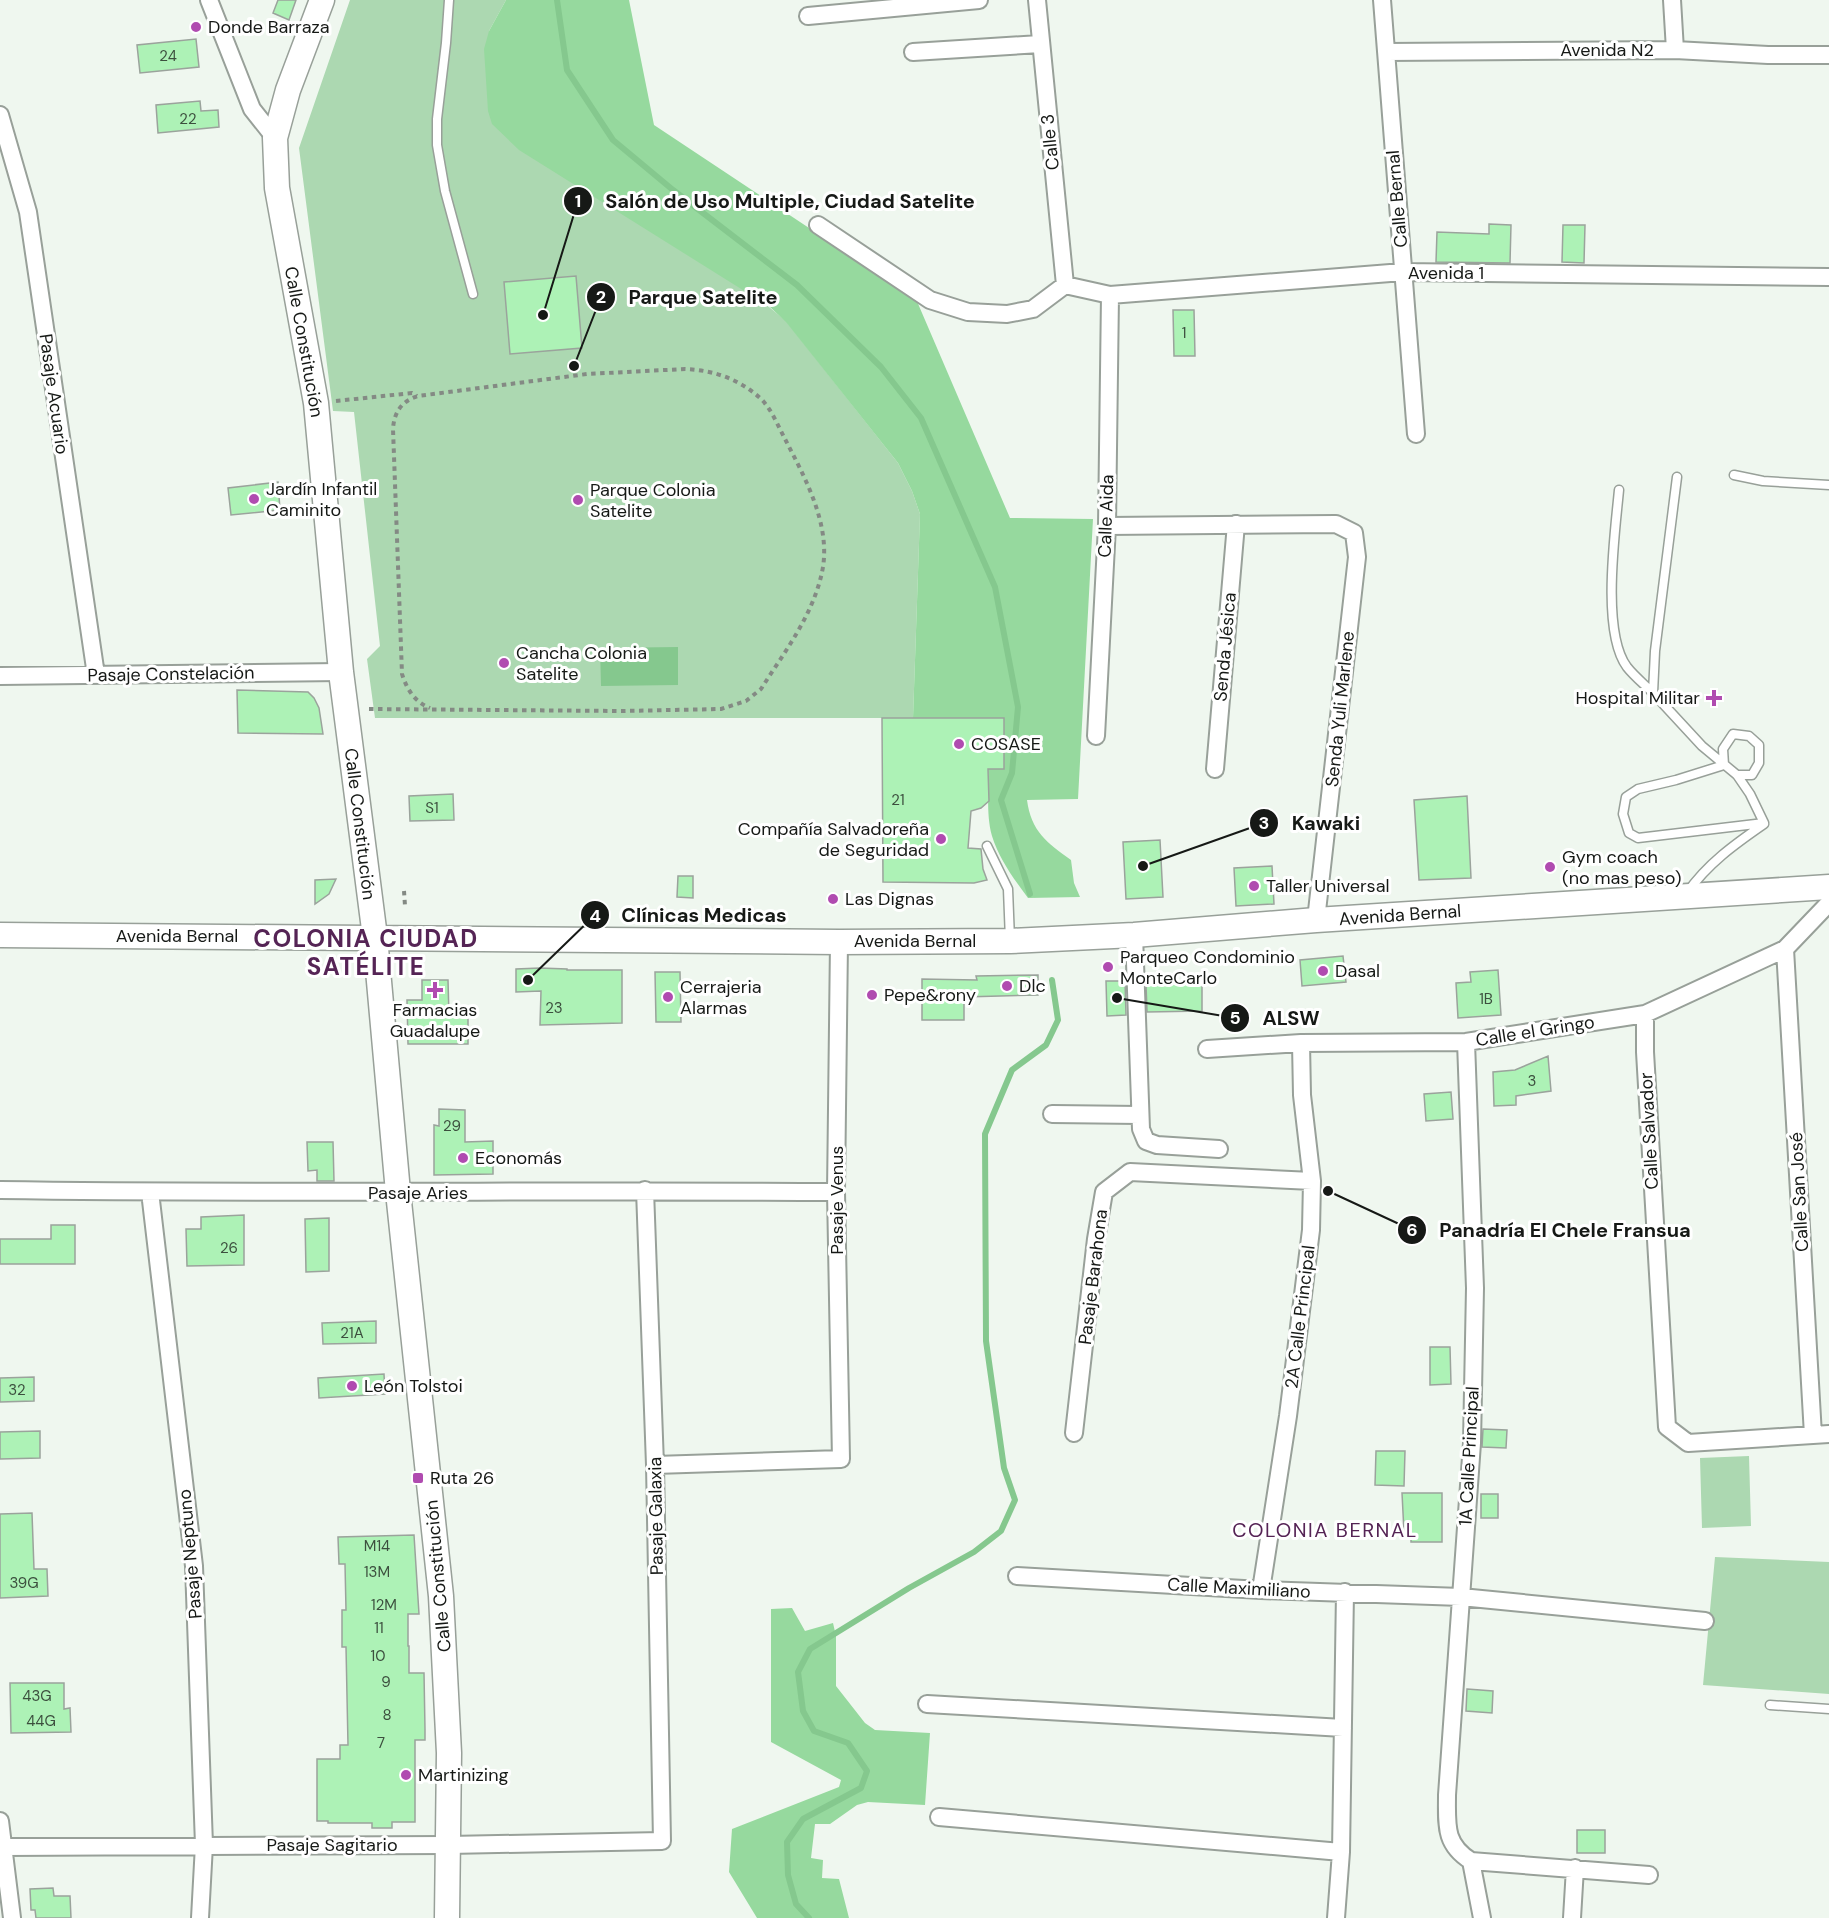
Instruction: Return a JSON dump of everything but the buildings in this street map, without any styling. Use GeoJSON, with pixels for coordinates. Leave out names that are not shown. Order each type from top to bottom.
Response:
{"type":"FeatureCollection","features":[{"type":"Feature","properties":{"kind":"main road","name":"Calle Constitución"},"geometry":{"type":"LineString","coordinates":[[322,0],[288,90],[275,138],[277,188],[316,403],[341,672],[375,937],[398,1192],[441,1596],[449,1754],[447,1918]]}},
{"type":"Feature","properties":{"kind":"main road","name":"Avenida Bernal"},"geometry":{"type":"LineString","coordinates":[[0,935],[839,942],[1010,941],[1134,935],[1316,920],[1829,888]]}},
{"type":"Feature","properties":{"kind":"street"},"geometry":{"type":"LineString","coordinates":[[209,0],[252,109],[275,138]]}},
{"type":"Feature","properties":{"kind":"street"},"geometry":{"type":"LineString","coordinates":[[808,16],[979,0]]}},
{"type":"Feature","properties":{"kind":"street","name":"Calle 3"},"geometry":{"type":"LineString","coordinates":[[1037,0],[1065,285]]}},
{"type":"Feature","properties":{"kind":"street","name":"Calle Bernal"},"geometry":{"type":"LineString","coordinates":[[1382,0],[1416,434]]}},
{"type":"Feature","properties":{"kind":"street"},"geometry":{"type":"LineString","coordinates":[[1672,0],[1675,50]]}},
{"type":"Feature","properties":{"kind":"street"},"geometry":{"type":"LineString","coordinates":[[913,52],[1040,44]]}},
{"type":"Feature","properties":{"kind":"street","name":"Avenida N2"},"geometry":{"type":"LineString","coordinates":[[1386,52],[1675,50],[1768,55],[1829,55]]}},
{"type":"Feature","properties":{"kind":"street","name":"Pasaje Acuario"},"geometry":{"type":"LineString","coordinates":[[0,115],[28,212],[96,675]]}},
{"type":"Feature","properties":{"kind":"street"},"geometry":{"type":"LineString","coordinates":[[818,225],[930,300],[968,312],[1007,314],[1034,309],[1065,285]]}},
{"type":"Feature","properties":{"kind":"street","name":"Avenida 1"},"geometry":{"type":"LineString","coordinates":[[1065,285],[1110,295],[1403,272],[1829,277]]}},
{"type":"Feature","properties":{"kind":"street","name":"Calle Aida"},"geometry":{"type":"LineString","coordinates":[[1096,736],[1107,526],[1110,295]]}},
{"type":"Feature","properties":{"kind":"street"},"geometry":{"type":"LineString","coordinates":[[1107,526],[1236,524]]}},
{"type":"Feature","properties":{"kind":"street","name":"Senda Yuli Marlene"},"geometry":{"type":"LineString","coordinates":[[1236,524],[1336,524],[1354,533],[1357,557],[1316,920]]}},
{"type":"Feature","properties":{"kind":"street","name":"Senda Jésica"},"geometry":{"type":"LineString","coordinates":[[1215,769],[1236,524]]}},
{"type":"Feature","properties":{"kind":"street","name":"Pasaje Constelación"},"geometry":{"type":"LineString","coordinates":[[0,676],[341,672]]}},
{"type":"Feature","properties":{"kind":"street","name":"Calle el Gringo"},"geometry":{"type":"LineString","coordinates":[[1207,1049],[1301,1042],[1466,1042],[1645,1014],[1785,949],[1829,903]]}},
{"type":"Feature","properties":{"kind":"street"},"geometry":{"type":"LineString","coordinates":[[1134,935],[1141,1129],[1146,1141],[1157,1145],[1219,1149]]}},
{"type":"Feature","properties":{"kind":"street","name":"Pasaje Venus"},"geometry":{"type":"LineString","coordinates":[[655,1465],[841,1459],[836,1192],[839,942]]}},
{"type":"Feature","properties":{"kind":"street","name":"Calle San José"},"geometry":{"type":"LineString","coordinates":[[1785,949],[1821,1435]]}},
{"type":"Feature","properties":{"kind":"street","name":"Calle Salvador"},"geometry":{"type":"LineString","coordinates":[[1645,1014],[1644,1053],[1667,1427],[1688,1443],[1821,1435]]}},
{"type":"Feature","properties":{"kind":"street","name":"2A Calle Principal"},"geometry":{"type":"LineString","coordinates":[[1261,1590],[1290,1405],[1311,1230],[1312,1181],[1302,1095],[1301,1042]]}},
{"type":"Feature","properties":{"kind":"street","name":"1A Calle Principal"},"geometry":{"type":"LineString","coordinates":[[1466,1042],[1475,1288],[1472,1443],[1447,1821],[1452,1844],[1459,1854],[1471,1861]]}},
{"type":"Feature","properties":{"kind":"street"},"geometry":{"type":"LineString","coordinates":[[1052,1114],[1140,1115]]}},
{"type":"Feature","properties":{"kind":"street","name":"Pasaje Barahona"},"geometry":{"type":"LineString","coordinates":[[1074,1433],[1096,1239],[1104,1192],[1130,1172],[1312,1181]]}},
{"type":"Feature","properties":{"kind":"street","name":"Pasaje Aries"},"geometry":{"type":"LineString","coordinates":[[0,1190],[836,1192]]}},
{"type":"Feature","properties":{"kind":"street","name":"Pasaje Galaxia"},"geometry":{"type":"LineString","coordinates":[[645,1190],[655,1465],[662,1841]]}},
{"type":"Feature","properties":{"kind":"street","name":"Pasaje Neptuno"},"geometry":{"type":"LineString","coordinates":[[150,1192],[194,1566],[204,1845],[200,1918]]}},
{"type":"Feature","properties":{"kind":"street","name":"Calle Maximiliano"},"geometry":{"type":"LineString","coordinates":[[1017,1576],[1261,1590],[1461,1597],[1705,1622]]}},
{"type":"Feature","properties":{"kind":"street"},"geometry":{"type":"LineString","coordinates":[[1336,1918],[1341,1852],[1345,1592]]}},
{"type":"Feature","properties":{"kind":"street"},"geometry":{"type":"LineString","coordinates":[[927,1704],[1343,1728]]}},
{"type":"Feature","properties":{"kind":"street"},"geometry":{"type":"LineString","coordinates":[[939,1817],[1341,1852]]}},
{"type":"Feature","properties":{"kind":"street"},"geometry":{"type":"LineString","coordinates":[[0,1821],[12,1918]]}},
{"type":"Feature","properties":{"kind":"street","name":"Pasaje Sagitario"},"geometry":{"type":"LineString","coordinates":[[3,1847],[449,1845],[662,1841]]}},
{"type":"Feature","properties":{"kind":"street"},"geometry":{"type":"LineString","coordinates":[[1482,1918],[1471,1861],[1649,1875]]}},
{"type":"Feature","properties":{"kind":"street"},"geometry":{"type":"LineString","coordinates":[[1572,1918],[1575,1868]]}},
{"type":"Feature","properties":{"kind":"lane"},"geometry":{"type":"LineString","coordinates":[[448,0],[446,43],[436,119],[437,145],[445,191],[473,294]]}},
{"type":"Feature","properties":{"kind":"lane"},"geometry":{"type":"LineString","coordinates":[[1734,475],[1763,481],[1829,485]]}},
{"type":"Feature","properties":{"kind":"lane"},"geometry":{"type":"LineString","coordinates":[[1653,693],[1655,651],[1677,477]]}},
{"type":"Feature","properties":{"kind":"lane"},"geometry":{"type":"LineString","coordinates":[[1619,490],[1611,582],[1616,645],[1627,667],[1702,746],[1737,776],[1750,794],[1764,823]]}},
{"type":"Feature","properties":{"kind":"lane"},"geometry":{"type":"LineString","coordinates":[[1724,765],[1723,749],[1733,734],[1749,736],[1759,745],[1759,763],[1752,775],[1737,776]]}},
{"type":"Feature","properties":{"kind":"lane"},"geometry":{"type":"LineString","coordinates":[[1724,765],[1677,780],[1638,789],[1626,797],[1623,814],[1629,833],[1638,838],[1764,823]]}},
{"type":"Feature","properties":{"kind":"lane"},"geometry":{"type":"LineString","coordinates":[[1684,896],[1709,867],[1764,823]]}},
{"type":"Feature","properties":{"kind":"lane"},"geometry":{"type":"LineString","coordinates":[[987,846],[1008,889],[1010,941]]}},
{"type":"Feature","properties":{"kind":"lane"},"geometry":{"type":"LineString","coordinates":[[1770,1706],[1829,1709]]}},
{"type":"Feature","properties":{"kind":"path"},"geometry":{"type":"LineString","coordinates":[[369,709],[623,711],[721,709],[738,705],[753,696],[761,689],[805,619],[821,573],[824,545],[820,521],[806,481],[773,415],[760,398],[738,382],[725,376],[692,369],[593,373],[418,396],[400,407],[393,422],[402,668],[407,689],[420,703],[430,708]]}},
{"type":"Feature","properties":{"kind":"path"},"geometry":{"type":"LineString","coordinates":[[333,401],[412,393],[418,396]]}},
{"type":"Feature","properties":{"kind":"path"},"geometry":{"type":"LineString","coordinates":[[404,891],[405,906]]}},
{"type":"Feature","properties":{"kind":"shaded area"},"geometry":{"type":"Polygon","coordinates":[[[350,0],[506,0],[489,31],[758,298],[786,321],[898,463],[920,514],[913,718],[375,718],[367,659],[380,646],[354,412],[333,411],[299,148],[350,0]]]}},
{"type":"Feature","properties":{"kind":"shaded area"},"geometry":{"type":"Polygon","coordinates":[[[506,0],[629,0],[654,125],[916,299],[1010,518],[1093,519],[1078,799],[1027,800],[1036,828],[1055,848],[1071,860],[1074,883],[1080,897],[1028,898],[1007,868],[995,844],[989,820],[988,769],[1004,769],[1004,718],[913,718],[920,514],[898,463],[786,322],[770,307],[519,150],[492,124],[488,111],[484,49],[489,31],[506,0]]]}},
{"type":"Feature","properties":{"kind":"shaded area"},"geometry":{"type":"Polygon","coordinates":[[[678,647],[678,685],[601,686],[600,648],[678,647]]]}},
{"type":"Feature","properties":{"kind":"shaded area"},"geometry":{"type":"Polygon","coordinates":[[[1749,1456],[1751,1526],[1702,1528],[1700,1458],[1749,1456]]]}},
{"type":"Feature","properties":{"kind":"shaded area"},"geometry":{"type":"Polygon","coordinates":[[[1715,1557],[1829,1562],[1829,1694],[1703,1685],[1715,1557]]]}},
{"type":"Feature","properties":{"kind":"shaded area"},"geometry":{"type":"Polygon","coordinates":[[[792,1608],[805,1631],[833,1623],[836,1636],[836,1686],[865,1723],[875,1730],[930,1733],[925,1805],[868,1802],[857,1805],[830,1824],[815,1824],[811,1858],[823,1860],[822,1878],[839,1879],[849,1918],[757,1918],[729,1872],[732,1829],[839,1787],[841,1780],[771,1742],[771,1609],[792,1608]]]}},
{"type":"Feature","properties":{"kind":"waterway"},"geometry":{"type":"LineString","coordinates":[[557,0],[567,70],[613,140],[673,190],[797,285],[881,367],[921,418],[995,587],[1018,707],[1012,773],[1001,800],[1030,894]]}},
{"type":"Feature","properties":{"kind":"waterway"},"geometry":{"type":"LineString","coordinates":[[809,1918],[796,1904],[788,1875],[787,1842],[803,1819],[861,1788],[867,1771],[848,1743],[814,1731],[803,1711],[798,1672],[810,1649],[909,1588],[974,1552],[1001,1531],[1015,1500],[1004,1468],[986,1341],[985,1134],[1012,1070],[1046,1045],[1058,1020],[1052,980]]}},
{"type":"Feature","properties":{"kind":"place","name":"Donde Barraza"},"geometry":{"type":"Point","coordinates":[196,27]}},
{"type":"Feature","properties":{"kind":"place","name":"Salón de Uso Multiple, Ciudad Satelite"},"geometry":{"type":"Point","coordinates":[543,315]}},
{"type":"Feature","properties":{"kind":"place","name":"Parque Satelite"},"geometry":{"type":"Point","coordinates":[574,366]}},
{"type":"Feature","properties":{"kind":"place","name":"Jardín Infantil Caminito"},"geometry":{"type":"Point","coordinates":[254,499]}},
{"type":"Feature","properties":{"kind":"place","name":"Parque Colonia Satelite"},"geometry":{"type":"Point","coordinates":[578,500]}},
{"type":"Feature","properties":{"kind":"place","name":"Cancha Colonia Satelite"},"geometry":{"type":"Point","coordinates":[504,663]}},
{"type":"Feature","properties":{"kind":"place","name":"Hospital Militar"},"geometry":{"type":"Point","coordinates":[1714,698]}},
{"type":"Feature","properties":{"kind":"place","name":"COSASE"},"geometry":{"type":"Point","coordinates":[959,744]}},
{"type":"Feature","properties":{"kind":"place","name":"Compañía Salvadoreña de Seguridad"},"geometry":{"type":"Point","coordinates":[941,839]}},
{"type":"Feature","properties":{"kind":"place","name":"Kawaki"},"geometry":{"type":"Point","coordinates":[1143,866]}},
{"type":"Feature","properties":{"kind":"place","name":"Gym coach (no mas peso)"},"geometry":{"type":"Point","coordinates":[1550,867]}},
{"type":"Feature","properties":{"kind":"place","name":"Taller Universal"},"geometry":{"type":"Point","coordinates":[1254,886]}},
{"type":"Feature","properties":{"kind":"place","name":"Las Dignas"},"geometry":{"type":"Point","coordinates":[833,899]}},
{"type":"Feature","properties":{"kind":"place","name":"Parqueo Condominio MonteCarlo"},"geometry":{"type":"Point","coordinates":[1108,967]}},
{"type":"Feature","properties":{"kind":"place","name":"Dasal"},"geometry":{"type":"Point","coordinates":[1323,971]}},
{"type":"Feature","properties":{"kind":"place","name":"Clínicas Medicas"},"geometry":{"type":"Point","coordinates":[528,980]}},
{"type":"Feature","properties":{"kind":"place","name":"Dlc"},"geometry":{"type":"Point","coordinates":[1007,986]}},
{"type":"Feature","properties":{"kind":"place","name":"Farmacias Guadalupe"},"geometry":{"type":"Point","coordinates":[435,990]}},
{"type":"Feature","properties":{"kind":"place","name":"Pepe&rony"},"geometry":{"type":"Point","coordinates":[872,995]}},
{"type":"Feature","properties":{"kind":"place","name":"Cerrajeria Alarmas"},"geometry":{"type":"Point","coordinates":[668,997]}},
{"type":"Feature","properties":{"kind":"place","name":"ALSW"},"geometry":{"type":"Point","coordinates":[1117,998]}},
{"type":"Feature","properties":{"kind":"place","name":"Economás"},"geometry":{"type":"Point","coordinates":[463,1158]}},
{"type":"Feature","properties":{"kind":"place","name":"Panadría El Chele Fransua"},"geometry":{"type":"Point","coordinates":[1328,1191]}},
{"type":"Feature","properties":{"kind":"place","name":"León Tolstoi"},"geometry":{"type":"Point","coordinates":[352,1386]}},
{"type":"Feature","properties":{"kind":"place","name":"Ruta 26"},"geometry":{"type":"Point","coordinates":[418,1478]}},
{"type":"Feature","properties":{"kind":"place","name":"Martinizing"},"geometry":{"type":"Point","coordinates":[406,1775]}},
{"type":"Feature","properties":{"kind":"district","name":"COLONIA CIUDAD SATÉLITE"},"geometry":{"type":"Point","coordinates":[366,953]}},
{"type":"Feature","properties":{"kind":"district","name":"COLONIA BERNAL"},"geometry":{"type":"Point","coordinates":[1325,1530]}}]}
